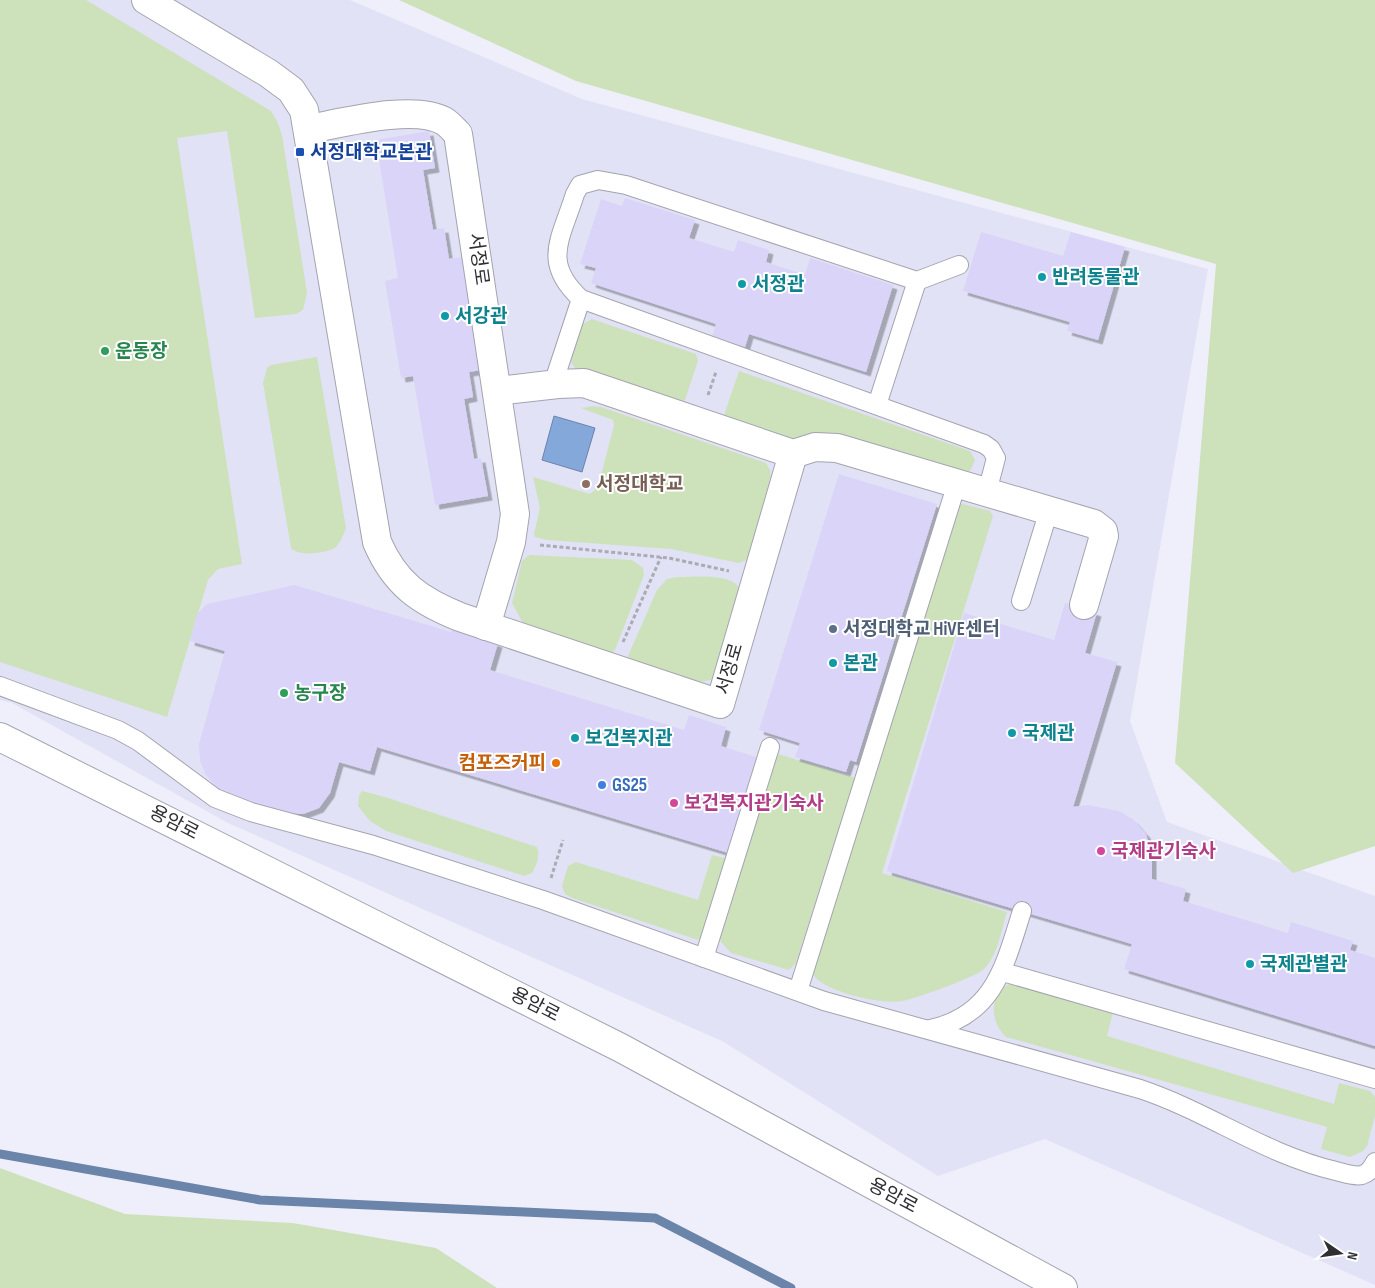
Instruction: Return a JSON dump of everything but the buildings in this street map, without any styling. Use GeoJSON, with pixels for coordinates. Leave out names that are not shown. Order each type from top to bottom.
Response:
{"type":"FeatureCollection","features":[{"type":"Feature","properties":{"kind":"street","name":"서정로"},"geometry":{"type":"LineString","coordinates":[[146,0],[268,73],[291,90],[304,110],[309,129],[378,542],[385,559],[413,594],[434,606],[486,626],[720,704],[793,454]]}},
{"type":"Feature","properties":{"kind":"street","name":"서정로"},"geometry":{"type":"LineString","coordinates":[[309,129],[404,114],[432,117],[444,121],[458,134],[515,514],[511,542],[486,626]]}},
{"type":"Feature","properties":{"kind":"street"},"geometry":{"type":"LineString","coordinates":[[498,391],[553,384],[584,383],[793,454],[802,449],[826,446],[1094,524],[1103,531],[1104,536],[1084,605]]}},
{"type":"Feature","properties":{"kind":"street","name":"용암로"},"geometry":{"type":"LineString","coordinates":[[0,737],[621,1048],[1064,1288]]}},
{"type":"Feature","properties":{"kind":"lane"},"geometry":{"type":"LineString","coordinates":[[959,265],[917,281],[635,188],[598,180],[580,185],[575,194],[556,258],[562,280],[581,299],[984,444],[992,450],[996,458],[987,492]]}},
{"type":"Feature","properties":{"kind":"lane"},"geometry":{"type":"LineString","coordinates":[[876,406],[917,281]]}},
{"type":"Feature","properties":{"kind":"lane"},"geometry":{"type":"LineString","coordinates":[[553,384],[581,299]]}},
{"type":"Feature","properties":{"kind":"lane"},"geometry":{"type":"LineString","coordinates":[[798,991],[957,483]]}},
{"type":"Feature","properties":{"kind":"lane"},"geometry":{"type":"LineString","coordinates":[[1021,601],[1049,510]]}},
{"type":"Feature","properties":{"kind":"lane"},"geometry":{"type":"LineString","coordinates":[[0,686],[118,730],[138,741],[215,798],[251,812],[373,845],[544,900],[798,991],[927,1030],[1155,1094],[1272,1150],[1313,1165],[1362,1175],[1371,1169],[1375,1162]]}},
{"type":"Feature","properties":{"kind":"lane"},"geometry":{"type":"LineString","coordinates":[[704,958],[770,747]]}},
{"type":"Feature","properties":{"kind":"lane"},"geometry":{"type":"LineString","coordinates":[[927,1030],[949,1025],[974,1010],[988,995],[1002,972],[1022,911]]}},
{"type":"Feature","properties":{"kind":"lane"},"geometry":{"type":"LineString","coordinates":[[1002,972],[1375,1078]]}},
{"type":"Feature","properties":{"kind":"path"},"geometry":{"type":"LineString","coordinates":[[698,422],[724,351]]}},
{"type":"Feature","properties":{"kind":"path"},"geometry":{"type":"LineString","coordinates":[[511,542],[660,557],[757,578]]}},
{"type":"Feature","properties":{"kind":"path"},"geometry":{"type":"LineString","coordinates":[[612,668],[660,557]]}},
{"type":"Feature","properties":{"kind":"path"},"geometry":{"type":"LineString","coordinates":[[544,900],[563,840]]}},
{"type":"Feature","properties":{"kind":"shaded area","name":"서정대학교"},"geometry":{"type":"Polygon","coordinates":[[[0,0],[350,0],[582,99],[1208,269],[1130,721],[1167,822],[1375,896],[1375,1285],[1045,1139],[938,1176],[722,1041],[228,823],[12,703],[0,700],[0,0]]]}},
{"type":"Feature","properties":{"kind":"green space","name":"운동장"},"geometry":{"type":"Polygon","coordinates":[[[0,0],[86,0],[271,111],[282,135],[307,293],[303,310],[296,314],[255,318],[227,131],[177,138],[242,564],[218,569],[208,580],[167,717],[0,662],[0,0]]]}},
{"type":"Feature","properties":{"kind":"green space"},"geometry":{"type":"Polygon","coordinates":[[[399,0],[1375,0],[1375,846],[1293,873],[1175,763],[1216,264],[576,81],[399,0]]]}},
{"type":"Feature","properties":{"kind":"green space"},"geometry":{"type":"Polygon","coordinates":[[[592,319],[696,354],[698,361],[685,400],[677,405],[576,369],[571,359],[572,348],[581,325],[592,319]]]}},
{"type":"Feature","properties":{"kind":"green space"},"geometry":{"type":"Polygon","coordinates":[[[317,357],[346,528],[333,549],[317,553],[300,553],[291,548],[263,383],[267,368],[271,365],[317,357]]]}},
{"type":"Feature","properties":{"kind":"green space"},"geometry":{"type":"Polygon","coordinates":[[[739,371],[970,451],[975,460],[968,476],[799,442],[722,421],[739,371]]]}},
{"type":"Feature","properties":{"kind":"green space"},"geometry":{"type":"Polygon","coordinates":[[[601,407],[766,463],[770,470],[771,479],[749,559],[739,563],[671,549],[547,540],[535,537],[540,508],[533,477],[590,494],[598,487],[614,425],[613,420],[581,408],[601,407]]]}},
{"type":"Feature","properties":{"kind":"green space"},"geometry":{"type":"Polygon","coordinates":[[[963,504],[990,511],[993,516],[882,873],[1007,912],[993,957],[979,973],[945,987],[902,1001],[893,1002],[868,999],[840,992],[828,986],[813,974],[813,967],[958,505],[963,504]]]}},
{"type":"Feature","properties":{"kind":"green space"},"geometry":{"type":"Polygon","coordinates":[[[529,555],[632,560],[643,568],[644,575],[615,650],[608,655],[525,627],[512,603],[522,561],[529,555]]]}},
{"type":"Feature","properties":{"kind":"green space"},"geometry":{"type":"Polygon","coordinates":[[[703,576],[723,578],[732,581],[741,592],[715,678],[706,681],[672,676],[630,659],[628,656],[657,590],[667,579],[703,576]]]}},
{"type":"Feature","properties":{"kind":"green space"},"geometry":{"type":"Polygon","coordinates":[[[775,753],[855,778],[796,963],[789,970],[731,953],[721,942],[719,933],[775,753]]]}},
{"type":"Feature","properties":{"kind":"green space"},"geometry":{"type":"Polygon","coordinates":[[[362,791],[537,847],[538,857],[535,867],[532,873],[524,876],[386,831],[370,821],[358,806],[359,796],[362,791]]]}},
{"type":"Feature","properties":{"kind":"green space"},"geometry":{"type":"Polygon","coordinates":[[[712,855],[729,859],[705,932],[698,940],[572,898],[565,894],[562,886],[568,866],[576,862],[698,900],[712,855]]]}},
{"type":"Feature","properties":{"kind":"green space"},"geometry":{"type":"Polygon","coordinates":[[[1016,982],[1113,1012],[1107,1036],[1334,1104],[1339,1083],[1370,1091],[1375,1097],[1375,1116],[1367,1146],[1363,1151],[1350,1157],[1321,1149],[1327,1127],[1006,1037],[996,1022],[994,1005],[996,997],[1001,990],[1007,985],[1016,982]]]}},
{"type":"Feature","properties":{"kind":"green space"},"geometry":{"type":"Polygon","coordinates":[[[0,1168],[125,1214],[293,1223],[436,1248],[497,1288],[0,1288],[0,1168]]]}},
{"type":"Feature","properties":{"kind":"water"},"geometry":{"type":"Polygon","coordinates":[[[554,416],[595,428],[582,472],[542,460],[554,416]]]}},
{"type":"Feature","properties":{"kind":"waterway"},"geometry":{"type":"LineString","coordinates":[[0,1154],[260,1200],[655,1218],[791,1288]]}},
{"type":"Feature","properties":{"kind":"place","name":"서정대학교본관"},"geometry":{"type":"Point","coordinates":[300,152]}},
{"type":"Feature","properties":{"kind":"place","name":"반려동물관"},"geometry":{"type":"Point","coordinates":[1042,277]}},
{"type":"Feature","properties":{"kind":"place","name":"서정관"},"geometry":{"type":"Point","coordinates":[742,284]}},
{"type":"Feature","properties":{"kind":"place","name":"서강관"},"geometry":{"type":"Point","coordinates":[445,316]}},
{"type":"Feature","properties":{"kind":"place","name":"운동장"},"geometry":{"type":"Point","coordinates":[105,351]}},
{"type":"Feature","properties":{"kind":"place","name":"서정대학교"},"geometry":{"type":"Point","coordinates":[586,484]}},
{"type":"Feature","properties":{"kind":"place","name":"서정대학교 HiVE센터"},"geometry":{"type":"Point","coordinates":[833,629]}},
{"type":"Feature","properties":{"kind":"place","name":"본관"},"geometry":{"type":"Point","coordinates":[833,663]}},
{"type":"Feature","properties":{"kind":"place","name":"농구장"},"geometry":{"type":"Point","coordinates":[284,693]}},
{"type":"Feature","properties":{"kind":"place","name":"국제관"},"geometry":{"type":"Point","coordinates":[1012,733]}},
{"type":"Feature","properties":{"kind":"place","name":"보건복지관"},"geometry":{"type":"Point","coordinates":[575,738]}},
{"type":"Feature","properties":{"kind":"place","name":"컴포즈커피"},"geometry":{"type":"Point","coordinates":[556,763]}},
{"type":"Feature","properties":{"kind":"place","name":"GS25"},"geometry":{"type":"Point","coordinates":[602,785]}},
{"type":"Feature","properties":{"kind":"place","name":"보건복지관기숙사"},"geometry":{"type":"Point","coordinates":[674,803]}},
{"type":"Feature","properties":{"kind":"place","name":"국제관기숙사"},"geometry":{"type":"Point","coordinates":[1101,851]}},
{"type":"Feature","properties":{"kind":"place","name":"국제관별관"},"geometry":{"type":"Point","coordinates":[1250,964]}}]}
